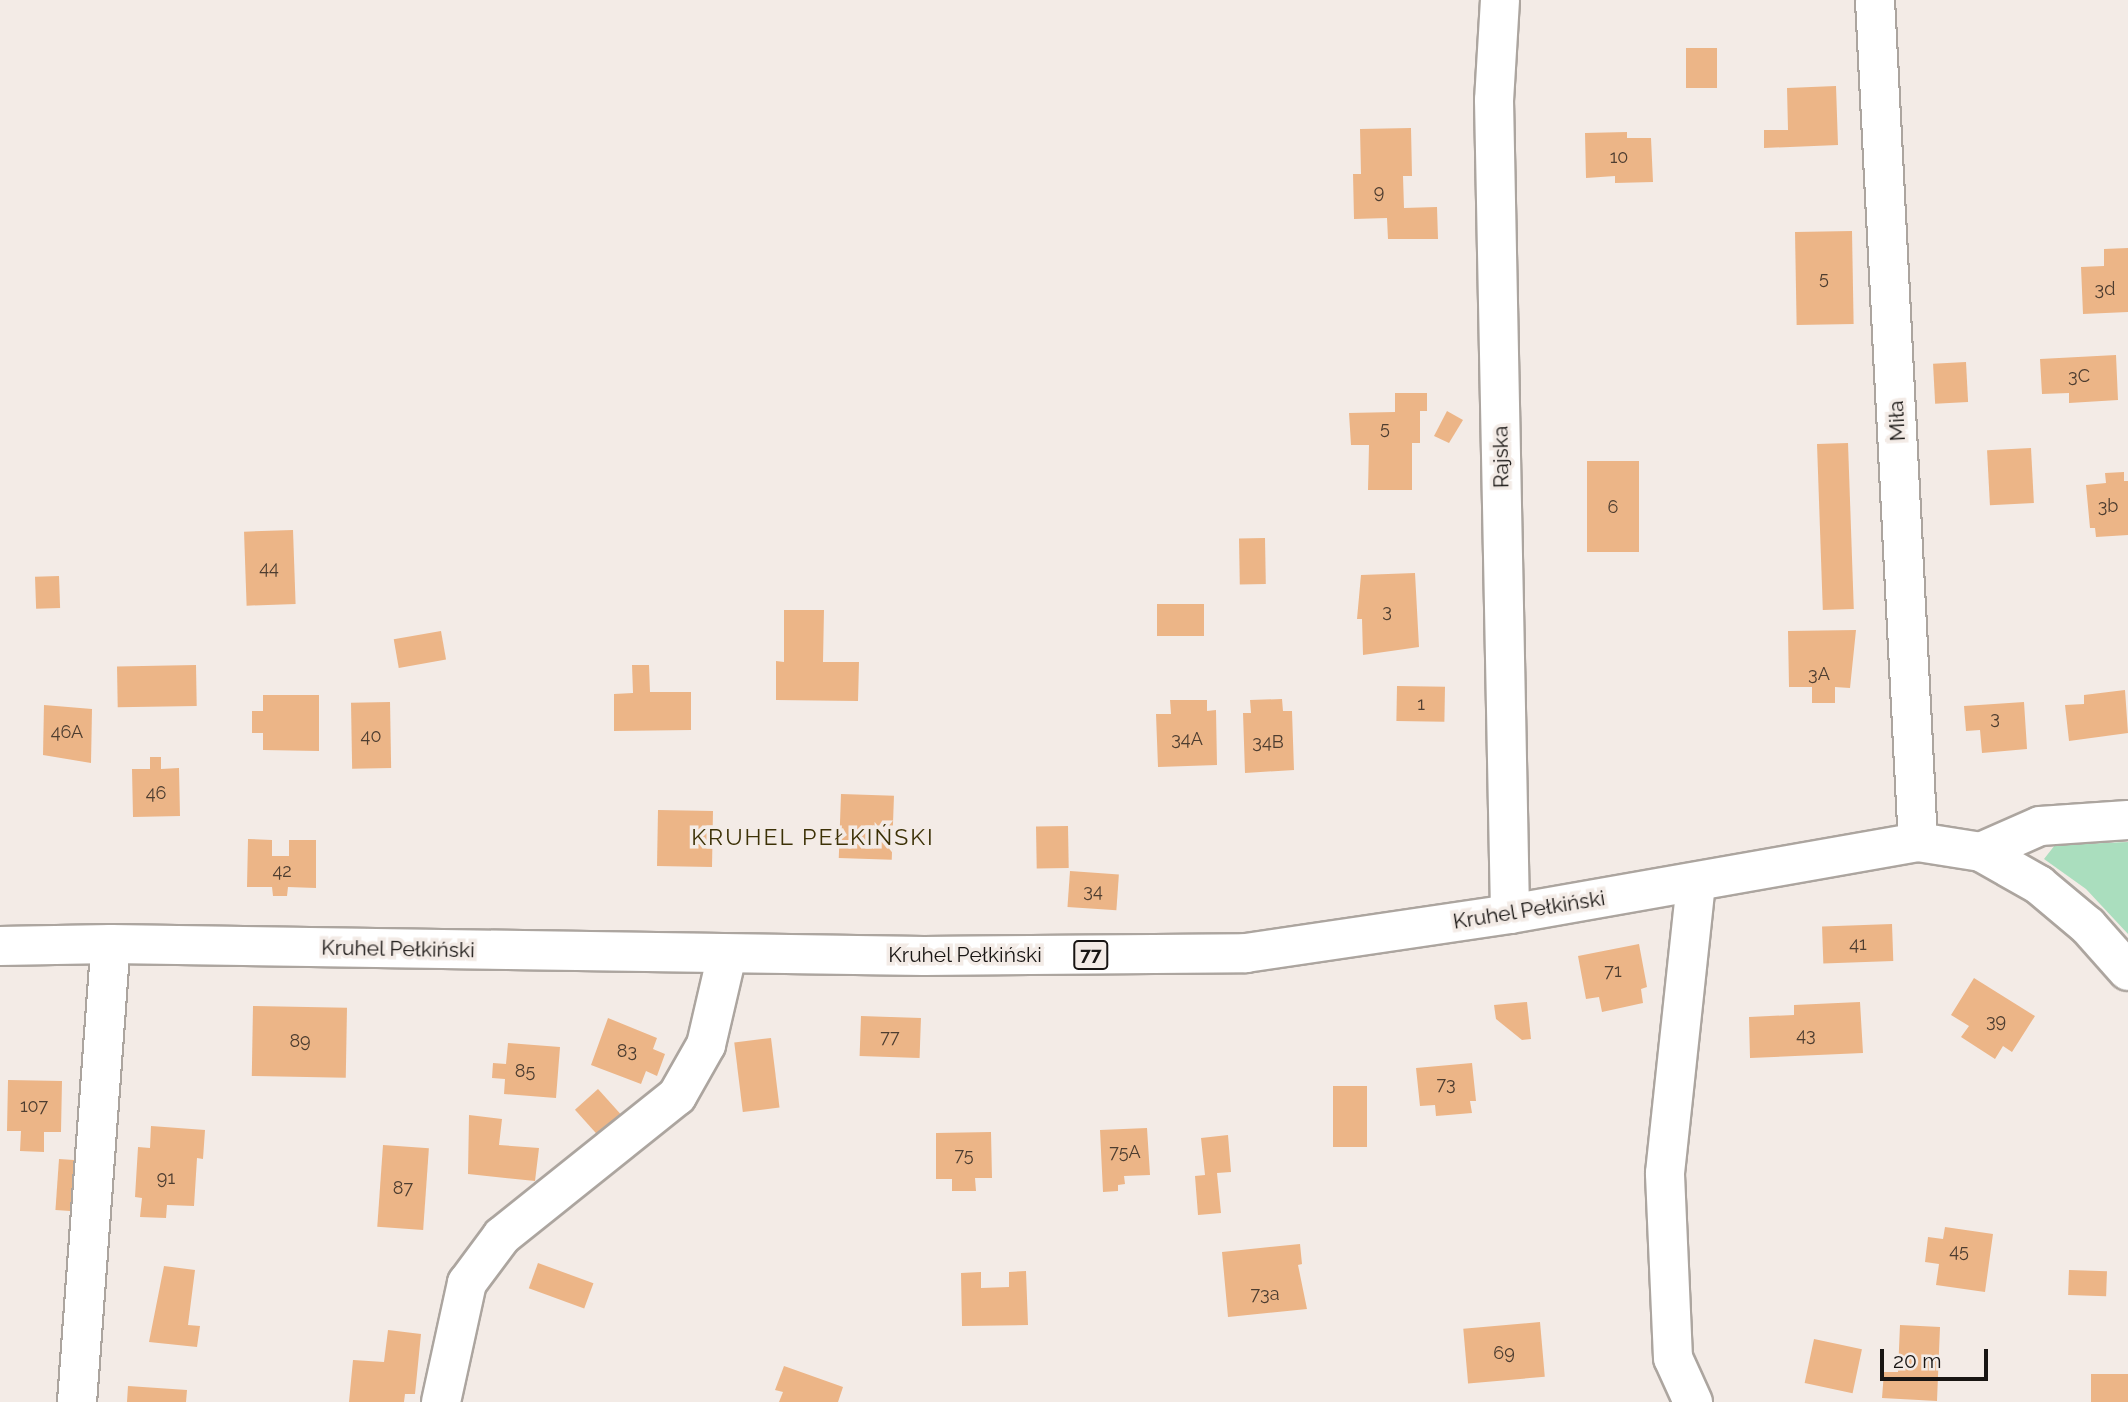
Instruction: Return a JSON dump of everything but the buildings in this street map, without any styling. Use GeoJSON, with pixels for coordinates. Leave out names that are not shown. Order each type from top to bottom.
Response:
{"type":"FeatureCollection","features":[{"type":"Feature","properties":{"kind":"main road","name":"Rajska"},"geometry":{"type":"LineString","coordinates":[[1500,0],[1494,100],[1510,914]]}},
{"type":"Feature","properties":{"kind":"main road","name":"Miła"},"geometry":{"type":"LineString","coordinates":[[1875,0],[1919,842]]}},
{"type":"Feature","properties":{"kind":"main road"},"geometry":{"type":"LineString","coordinates":[[1981,852],[2040,826],[2128,820]]}},
{"type":"Feature","properties":{"kind":"main road","name":"Kruhel Pełkiński"},"geometry":{"type":"LineString","coordinates":[[0,946],[111,944],[727,955],[1246,953],[1510,914],[1919,842],[1981,852],[2039,885],[2088,926],[2128,971]]}},
{"type":"Feature","properties":{"kind":"main road"},"geometry":{"type":"LineString","coordinates":[[1693,1402],[1673,1358],[1665,1173],[1696,882]]}},
{"type":"Feature","properties":{"kind":"main road"},"geometry":{"type":"LineString","coordinates":[[77,1402],[111,944]]}},
{"type":"Feature","properties":{"kind":"main road"},"geometry":{"type":"LineString","coordinates":[[441,1402],[467,1283],[502,1236],[677,1096],[706,1045],[724,981],[727,955]]}},
{"type":"Feature","properties":{"kind":"green space"},"geometry":{"type":"Polygon","coordinates":[[[2128,842],[2128,934],[2086,889],[2044,859],[2055,845],[2128,842]]]}},
{"type":"Feature","properties":{"kind":"district","name":"KRUHEL PEŁKIŃSKI"},"geometry":{"type":"Point","coordinates":[813,837]}}]}
